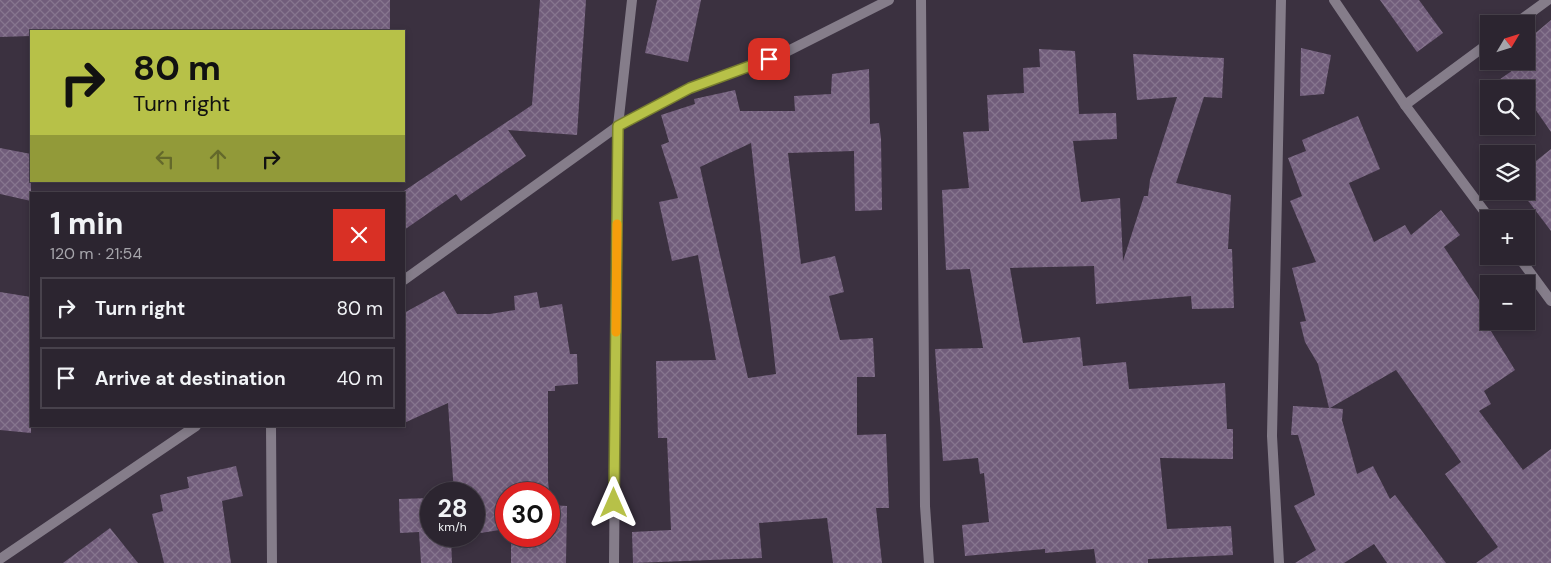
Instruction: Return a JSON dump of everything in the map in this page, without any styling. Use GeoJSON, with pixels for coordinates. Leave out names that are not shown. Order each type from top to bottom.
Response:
{"type":"FeatureCollection","features":[{"type":"Feature","properties":{"kind":"street"},"geometry":{"type":"LineString","coordinates":[[614,563],[618,126],[632,0]]}},
{"type":"Feature","properties":{"kind":"street"},"geometry":{"type":"LineString","coordinates":[[405,279],[618,126],[690,88],[736,73],[786,52],[889,0]]}},
{"type":"Feature","properties":{"kind":"street"},"geometry":{"type":"LineString","coordinates":[[922,0],[924,506],[929,563]]}},
{"type":"Feature","properties":{"kind":"street"},"geometry":{"type":"LineString","coordinates":[[1279,563],[1272,436],[1282,0]]}},
{"type":"Feature","properties":{"kind":"street"},"geometry":{"type":"LineString","coordinates":[[1334,0],[1405,105],[1483,210]]}},
{"type":"Feature","properties":{"kind":"street"},"geometry":{"type":"LineString","coordinates":[[1527,15],[1548,0]]}},
{"type":"Feature","properties":{"kind":"street"},"geometry":{"type":"LineString","coordinates":[[1405,105],[1480,51]]}},
{"type":"Feature","properties":{"kind":"street"},"geometry":{"type":"LineString","coordinates":[[1525,265],[1551,301]]}},
{"type":"Feature","properties":{"kind":"street"},"geometry":{"type":"LineString","coordinates":[[0,559],[195,427]]}},
{"type":"Feature","properties":{"kind":"street"},"geometry":{"type":"LineString","coordinates":[[271,427],[272,563]]}},
{"type":"Feature","properties":{"kind":"building"},"geometry":{"type":"Polygon","coordinates":[[[0,0],[390,0],[390,30],[30,30],[30,36],[0,37],[0,0]]]}},
{"type":"Feature","properties":{"kind":"building"},"geometry":{"type":"Polygon","coordinates":[[[540,0],[586,0],[577,135],[508,130],[526,156],[461,201],[456,194],[405,229],[404,191],[532,105],[540,0]]]}},
{"type":"Feature","properties":{"kind":"building"},"geometry":{"type":"Polygon","coordinates":[[[657,0],[701,0],[688,62],[645,53],[657,0]]]}},
{"type":"Feature","properties":{"kind":"building"},"geometry":{"type":"Polygon","coordinates":[[[1380,0],[1419,0],[1443,33],[1417,52],[1380,0]]]}},
{"type":"Feature","properties":{"kind":"building"},"geometry":{"type":"Polygon","coordinates":[[[1551,20],[1551,132],[1535,109],[1535,80],[1499,80],[1513,70],[1535,70],[1535,33],[1551,20]]]}},
{"type":"Feature","properties":{"kind":"building"},"geometry":{"type":"Polygon","coordinates":[[[1301,48],[1331,55],[1324,94],[1300,96],[1301,48]]]}},
{"type":"Feature","properties":{"kind":"building"},"geometry":{"type":"Polygon","coordinates":[[[1039,49],[1075,51],[1079,114],[1116,113],[1117,139],[1073,141],[1081,202],[1120,198],[1123,261],[1144,196],[1148,196],[1150,180],[1177,97],[1137,100],[1133,54],[1224,58],[1222,98],[1204,97],[1176,183],[1231,195],[1228,249],[1232,249],[1234,308],[1192,309],[1191,296],[1096,304],[1094,266],[1010,268],[1023,343],[1080,337],[1083,366],[1126,362],[1129,389],[1225,383],[1227,429],[1233,429],[1233,459],[1160,458],[1167,529],[1231,526],[1233,555],[1148,559],[1148,563],[1096,563],[1094,549],[1045,553],[1045,549],[965,556],[962,525],[989,522],[984,473],[980,474],[978,458],[943,461],[935,349],[983,348],[970,269],[946,270],[942,190],[969,188],[963,132],[989,131],[987,95],[1024,93],[1023,68],[1040,67],[1039,49]]]}},
{"type":"Feature","properties":{"kind":"building"},"geometry":{"type":"Polygon","coordinates":[[[869,69],[870,124],[879,123],[881,138],[882,210],[855,211],[854,151],[788,153],[801,264],[835,256],[844,292],[829,296],[840,340],[873,338],[875,377],[857,377],[857,435],[886,434],[889,508],[876,508],[882,563],[833,563],[827,518],[759,523],[762,558],[633,563],[632,532],[671,530],[667,438],[658,438],[656,361],[716,360],[698,255],[672,261],[659,202],[678,198],[661,145],[669,142],[661,115],[695,104],[694,99],[735,90],[740,111],[795,111],[794,96],[831,94],[832,74],[869,69]],[[751,143],[700,167],[748,378],[776,374],[751,143]]]}},
{"type":"Feature","properties":{"kind":"building"},"geometry":{"type":"Polygon","coordinates":[[[1358,116],[1380,169],[1349,183],[1374,242],[1405,225],[1411,235],[1441,210],[1460,235],[1444,247],[1480,301],[1480,330],[1490,330],[1515,370],[1484,391],[1491,404],[1479,411],[1523,470],[1551,449],[1551,563],[1476,563],[1498,547],[1445,474],[1461,462],[1396,370],[1330,408],[1343,409],[1342,420],[1357,474],[1373,466],[1390,499],[1395,495],[1446,563],[1387,563],[1374,544],[1344,563],[1295,563],[1316,550],[1294,506],[1315,495],[1298,435],[1291,435],[1293,406],[1329,408],[1318,364],[1305,342],[1300,322],[1306,321],[1292,268],[1316,262],[1290,201],[1302,196],[1288,158],[1306,151],[1302,140],[1358,116]]]}},
{"type":"Feature","properties":{"kind":"building"},"geometry":{"type":"Polygon","coordinates":[[[0,148],[30,154],[30,201],[0,194],[0,148]]]}},
{"type":"Feature","properties":{"kind":"building"},"geometry":{"type":"Polygon","coordinates":[[[1551,149],[1551,231],[1528,200],[1535,200],[1535,162],[1551,149]]]}},
{"type":"Feature","properties":{"kind":"building"},"geometry":{"type":"Polygon","coordinates":[[[444,291],[457,314],[490,314],[515,310],[514,296],[537,292],[540,308],[562,304],[570,354],[577,354],[578,384],[555,386],[555,391],[548,391],[548,482],[495,482],[495,531],[485,532],[485,482],[453,482],[448,403],[405,423],[405,312],[444,291]]]}},
{"type":"Feature","properties":{"kind":"building"},"geometry":{"type":"Polygon","coordinates":[[[0,292],[30,297],[31,433],[0,430],[0,292]]]}},
{"type":"Feature","properties":{"kind":"building"},"geometry":{"type":"Polygon","coordinates":[[[236,466],[243,496],[222,501],[231,563],[164,563],[152,514],[163,511],[160,495],[189,488],[187,477],[236,466]]]}},
{"type":"Feature","properties":{"kind":"building"},"geometry":{"type":"Polygon","coordinates":[[[420,498],[420,547],[451,547],[452,563],[421,563],[419,532],[400,533],[399,499],[420,498]]]}},
{"type":"Feature","properties":{"kind":"building"},"geometry":{"type":"Polygon","coordinates":[[[560,506],[567,506],[566,563],[511,563],[511,547],[560,547],[560,506]]]}},
{"type":"Feature","properties":{"kind":"building"},"geometry":{"type":"Polygon","coordinates":[[[110,528],[138,563],[63,563],[110,528]]]}},
{"type":"Feature","properties":{"kind":"slow traffic"},"geometry":{"type":"LineString","coordinates":[[616,332],[617,224]]}},
{"type":"Feature","properties":{"kind":"route"},"geometry":{"type":"LineString","coordinates":[[614,503],[618,126],[690,88],[736,73],[769,59]]}}]}
